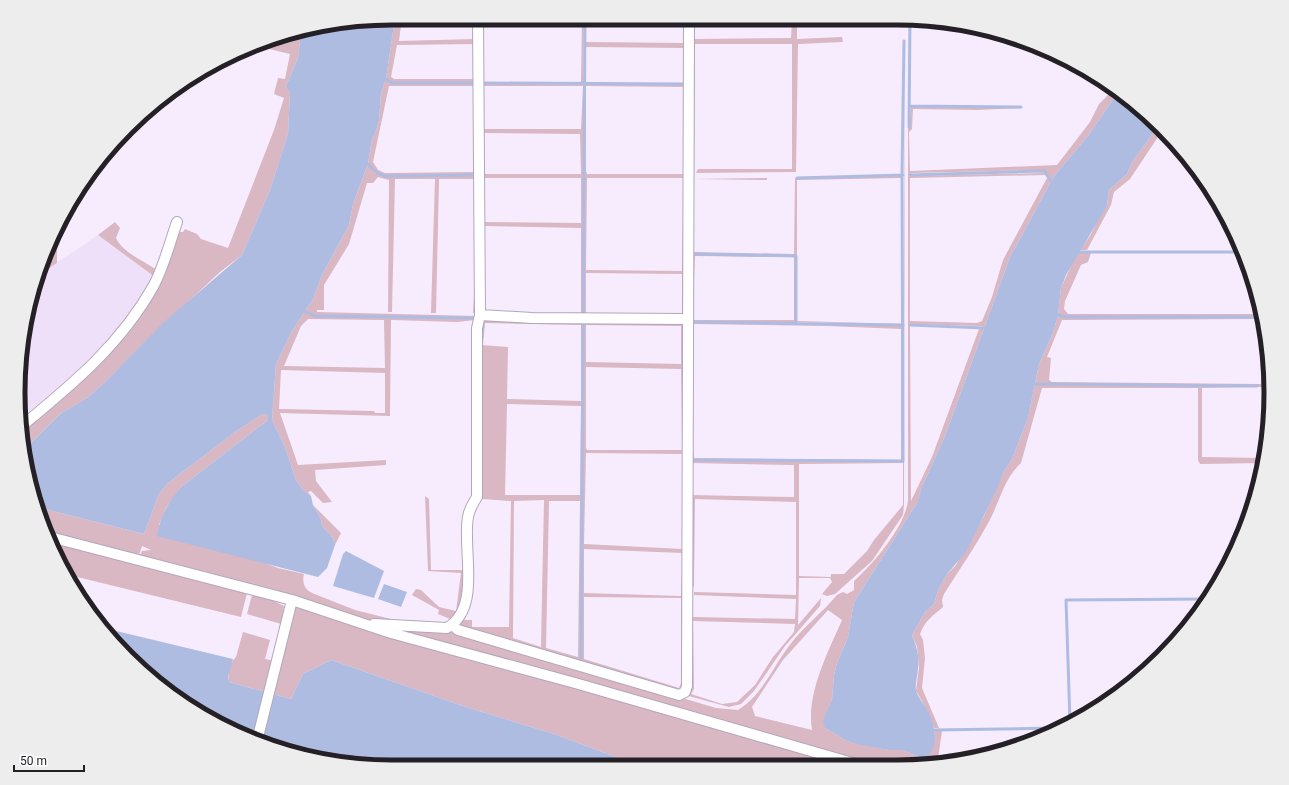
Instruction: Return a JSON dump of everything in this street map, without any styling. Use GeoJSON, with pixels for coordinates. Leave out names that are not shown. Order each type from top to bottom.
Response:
{"type":"FeatureCollection","features":[{"type":"Feature","properties":{"kind":"street"},"geometry":{"type":"LineString","coordinates":[[368,624],[447,628],[459,618],[465,605],[468,576],[468,517],[477,497],[477,347],[480,315],[478,25]]}},
{"type":"Feature","properties":{"kind":"street"},"geometry":{"type":"LineString","coordinates":[[452,625],[458,630],[680,695],[685,692],[688,686],[689,25]]}},
{"type":"Feature","properties":{"kind":"street"},"geometry":{"type":"LineString","coordinates":[[26,422],[81,377],[117,340],[154,284],[177,222]]}},
{"type":"Feature","properties":{"kind":"street"},"geometry":{"type":"LineString","coordinates":[[480,315],[532,318],[688,319]]}},
{"type":"Feature","properties":{"kind":"street"},"geometry":{"type":"LineString","coordinates":[[55,538],[292,600],[368,624],[391,633],[575,683],[842,760]]}},
{"type":"Feature","properties":{"kind":"street"},"geometry":{"type":"LineString","coordinates":[[259,734],[292,600]]}},
{"type":"Feature","properties":{"kind":"shaded area"},"geometry":{"type":"Polygon","coordinates":[[[394,25],[401,25],[399,41],[475,39],[476,25],[478,25],[478,61],[475,61],[475,44],[397,45],[391,77],[394,79],[475,79],[475,65],[478,64],[477,99],[476,100],[475,86],[389,86],[373,162],[378,170],[385,173],[477,172],[477,105],[478,307],[476,313],[473,313],[476,257],[477,179],[439,179],[436,313],[431,313],[435,179],[395,179],[392,312],[388,312],[389,180],[378,177],[373,183],[367,183],[349,244],[324,285],[324,310],[317,310],[317,312],[476,316],[475,320],[457,322],[391,320],[390,416],[280,413],[298,465],[386,460],[386,465],[315,470],[316,481],[332,502],[323,503],[311,491],[308,492],[311,496],[303,490],[296,480],[285,447],[272,420],[276,364],[292,331],[313,299],[322,275],[349,225],[353,204],[368,164],[372,139],[379,121],[381,93],[386,79],[394,25]],[[387,80],[392,84],[475,83],[392,82],[387,80]],[[368,165],[376,174],[385,177],[477,175],[385,176],[380,175],[368,165]],[[308,319],[301,326],[284,366],[385,368],[384,320],[308,319]],[[281,370],[279,409],[374,411],[375,413],[385,413],[385,373],[281,370]]]}},
{"type":"Feature","properties":{"kind":"shaded area"},"geometry":{"type":"Polygon","coordinates":[[[582,25],[584,25],[583,83],[581,83],[582,25]]]}},
{"type":"Feature","properties":{"kind":"shaded area"},"geometry":{"type":"Polygon","coordinates":[[[685,25],[688,25],[688,145],[685,143],[685,87],[586,86],[587,174],[684,174],[686,151],[688,150],[685,176],[687,208],[684,209],[683,178],[587,178],[586,270],[682,271],[683,215],[687,214],[685,313],[683,314],[682,312],[682,274],[586,273],[586,315],[584,315],[584,85],[687,84],[685,48],[585,47],[585,42],[684,43],[685,25]]]}},
{"type":"Feature","properties":{"kind":"shaded area"},"geometry":{"type":"Polygon","coordinates":[[[692,25],[695,25],[695,39],[791,38],[792,25],[797,25],[797,39],[842,37],[843,42],[798,44],[796,172],[696,173],[698,169],[792,169],[792,44],[695,44],[694,173],[690,172],[692,25]]]}},
{"type":"Feature","properties":{"kind":"shaded area"},"geometry":{"type":"Polygon","coordinates":[[[905,25],[903,515],[872,561],[835,594],[827,596],[822,594],[832,582],[830,578],[799,578],[798,625],[821,598],[820,606],[785,646],[754,691],[741,704],[729,707],[685,695],[689,689],[689,595],[693,596],[693,617],[795,619],[796,599],[694,595],[694,592],[796,595],[796,502],[695,499],[694,585],[692,590],[690,589],[690,495],[794,497],[794,465],[691,463],[690,481],[690,450],[693,451],[694,458],[901,460],[901,329],[827,326],[693,324],[692,346],[689,346],[690,311],[694,313],[694,320],[794,320],[794,257],[695,256],[693,307],[690,306],[691,179],[767,178],[767,180],[693,179],[694,252],[794,254],[795,178],[902,176],[902,178],[797,180],[797,321],[902,324],[796,322],[796,257],[795,322],[691,322],[902,326],[903,462],[905,25]],[[694,253],[692,254],[796,257],[694,253]],[[694,460],[694,461],[898,461],[694,460]],[[903,463],[799,464],[799,576],[831,577],[831,574],[844,574],[867,551],[874,540],[903,505],[903,463]],[[693,621],[694,689],[691,694],[722,704],[737,702],[755,685],[773,657],[794,632],[795,624],[693,621]]]}},
{"type":"Feature","properties":{"kind":"shaded area"},"geometry":{"type":"Polygon","coordinates":[[[908,25],[909,129],[911,107],[1022,108],[977,110],[913,109],[912,129],[909,132],[910,171],[1057,165],[1090,122],[1099,104],[1110,93],[1115,97],[1088,136],[1054,176],[1010,257],[945,436],[921,489],[917,503],[854,602],[848,637],[837,663],[834,675],[832,699],[827,712],[825,728],[847,741],[889,750],[903,750],[923,759],[851,760],[383,627],[450,629],[716,708],[738,710],[760,690],[783,654],[800,633],[837,595],[843,592],[847,594],[854,590],[854,581],[879,555],[901,522],[908,501],[908,25]],[[1044,170],[911,173],[911,176],[1044,173],[1045,175],[910,178],[910,321],[977,323],[982,321],[992,297],[1003,260],[1047,178],[1050,180],[1044,170]],[[910,324],[911,501],[932,457],[979,329],[984,327],[910,324]],[[828,610],[783,660],[752,707],[755,716],[812,730],[812,702],[815,688],[825,659],[842,620],[828,610]]]}},
{"type":"Feature","properties":{"kind":"shaded area"},"geometry":{"type":"Polygon","coordinates":[[[301,37],[298,58],[286,86],[290,93],[288,133],[270,190],[242,255],[220,272],[150,337],[104,383],[87,398],[60,414],[29,445],[27,426],[121,341],[158,288],[159,280],[179,232],[183,232],[185,229],[197,234],[201,239],[228,248],[274,130],[284,98],[274,94],[278,78],[285,79],[290,54],[266,48],[283,42],[287,43],[288,41],[301,37]]]}},
{"type":"Feature","properties":{"kind":"shaded area"},"geometry":{"type":"Polygon","coordinates":[[[483,83],[584,85],[581,316],[581,228],[483,226],[484,222],[581,223],[581,178],[485,178],[484,216],[482,174],[581,174],[580,134],[482,133],[482,129],[581,129],[583,86],[482,86],[483,83]]]}},
{"type":"Feature","properties":{"kind":"shaded area"},"geometry":{"type":"Polygon","coordinates":[[[1154,131],[1159,136],[1130,179],[1114,192],[1111,205],[1087,250],[1080,250],[1090,236],[1101,214],[1107,206],[1109,190],[1127,174],[1132,162],[1154,131]]]}},
{"type":"Feature","properties":{"kind":"shaded area"},"geometry":{"type":"Polygon","coordinates":[[[115,222],[120,228],[116,238],[119,243],[134,256],[157,270],[155,277],[98,235],[115,222]]]}},
{"type":"Feature","properties":{"kind":"shaded area"},"geometry":{"type":"Polygon","coordinates":[[[98,235],[159,280],[159,288],[121,341],[27,426],[25,392],[28,345],[32,321],[47,270],[98,235]]]}},
{"type":"Feature","properties":{"kind":"shaded area"},"geometry":{"type":"Polygon","coordinates":[[[57,243],[57,263],[47,270],[57,243]]]}},
{"type":"Feature","properties":{"kind":"shaded area"},"geometry":{"type":"Polygon","coordinates":[[[1077,253],[1091,253],[1088,262],[1081,265],[1065,301],[1064,309],[1068,314],[1255,314],[1257,319],[1062,320],[1047,357],[1051,358],[1049,380],[1052,382],[1261,384],[1262,354],[1263,380],[1262,387],[1202,388],[1202,457],[1258,458],[1257,463],[1200,464],[1198,460],[1198,388],[1042,388],[1021,463],[1005,484],[982,534],[944,594],[942,600],[943,607],[927,622],[920,634],[923,640],[925,658],[922,688],[939,728],[934,728],[927,710],[916,691],[919,667],[917,647],[912,635],[925,612],[934,604],[938,590],[947,574],[956,565],[984,516],[1004,471],[1012,459],[1028,418],[1039,364],[1053,333],[1058,315],[1061,288],[1077,253]]]}},
{"type":"Feature","properties":{"kind":"shaded area"},"geometry":{"type":"Polygon","coordinates":[[[482,318],[681,320],[685,323],[687,441],[685,442],[684,323],[483,320],[583,322],[581,659],[584,322],[683,324],[684,442],[682,442],[681,369],[586,367],[586,448],[587,450],[682,450],[684,445],[684,519],[682,454],[586,453],[584,544],[682,549],[684,526],[684,567],[682,553],[584,549],[584,593],[681,596],[682,571],[684,570],[684,578],[686,570],[686,685],[682,691],[676,692],[458,628],[461,620],[472,620],[472,627],[509,627],[511,501],[482,499],[481,497],[481,345],[508,347],[507,399],[581,401],[581,325],[485,323],[483,344],[480,344],[480,321],[482,318]],[[586,325],[586,362],[681,364],[681,326],[586,325]],[[507,404],[505,495],[580,495],[581,406],[507,404]],[[544,500],[514,501],[513,638],[541,647],[544,500]],[[549,501],[546,648],[578,657],[580,501],[549,501]],[[584,597],[584,659],[679,688],[681,683],[681,598],[584,597]]]}},
{"type":"Feature","properties":{"kind":"shaded area"},"geometry":{"type":"Polygon","coordinates":[[[265,414],[268,416],[268,420],[181,487],[167,506],[159,525],[278,568],[304,574],[304,585],[312,593],[355,610],[395,620],[400,624],[375,623],[294,595],[140,555],[142,551],[151,550],[142,546],[139,555],[53,534],[44,509],[144,534],[159,494],[168,483],[235,432],[261,415],[265,414]]]}},
{"type":"Feature","properties":{"kind":"shaded area"},"geometry":{"type":"Polygon","coordinates":[[[425,496],[429,499],[431,570],[465,570],[465,593],[458,615],[442,626],[450,619],[438,614],[439,610],[412,595],[416,589],[421,590],[439,607],[456,611],[461,573],[428,571],[425,496]]]}},
{"type":"Feature","properties":{"kind":"shaded area"},"geometry":{"type":"Polygon","coordinates":[[[313,505],[341,533],[335,545],[333,538],[322,526],[321,519],[313,505]]]}},
{"type":"Feature","properties":{"kind":"shaded area"},"geometry":{"type":"Polygon","coordinates":[[[58,544],[247,593],[241,617],[74,576],[58,544]]]}},
{"type":"Feature","properties":{"kind":"shaded area"},"geometry":{"type":"Polygon","coordinates":[[[252,595],[272,600],[284,606],[281,624],[247,614],[252,595]]]}},
{"type":"Feature","properties":{"kind":"shaded area"},"geometry":{"type":"Polygon","coordinates":[[[298,607],[400,638],[831,760],[625,760],[554,734],[466,707],[331,660],[303,674],[291,699],[229,682],[228,675],[232,662],[236,657],[243,632],[270,640],[265,659],[275,661],[295,608],[298,607]]]}},
{"type":"Feature","properties":{"kind":"shaded area"},"geometry":{"type":"Polygon","coordinates":[[[934,731],[942,731],[938,758],[924,759],[935,736],[934,731]]]}},
{"type":"Feature","properties":{"kind":"water"},"geometry":{"type":"Polygon","coordinates":[[[394,25],[386,79],[381,93],[379,121],[372,139],[368,164],[353,204],[349,225],[322,275],[313,299],[292,331],[276,364],[272,420],[285,447],[296,480],[303,490],[311,496],[313,505],[321,519],[322,526],[333,538],[335,545],[327,568],[318,577],[157,536],[160,522],[165,510],[181,487],[268,420],[268,416],[265,414],[261,415],[235,432],[168,483],[159,494],[144,534],[44,509],[32,464],[29,445],[60,414],[87,398],[104,383],[164,322],[242,255],[270,190],[288,133],[290,93],[286,86],[298,58],[301,37],[345,28],[394,25]]]}},
{"type":"Feature","properties":{"kind":"water"},"geometry":{"type":"Polygon","coordinates":[[[1115,97],[1139,116],[1154,131],[1132,162],[1127,174],[1109,190],[1107,206],[1066,275],[1061,288],[1058,315],[1053,333],[1039,364],[1028,418],[1012,459],[1004,471],[997,489],[966,552],[947,574],[938,590],[934,604],[925,612],[912,635],[918,655],[916,690],[927,709],[932,722],[935,736],[933,749],[923,759],[903,750],[889,750],[847,741],[825,728],[823,721],[832,699],[834,675],[837,663],[848,637],[854,602],[917,503],[921,489],[945,436],[1010,257],[1054,176],[1088,136],[1115,97]]]}},
{"type":"Feature","properties":{"kind":"water"},"geometry":{"type":"Polygon","coordinates":[[[346,551],[384,571],[374,598],[333,586],[343,554],[346,551]]]}},
{"type":"Feature","properties":{"kind":"water"},"geometry":{"type":"Polygon","coordinates":[[[384,584],[407,592],[401,607],[378,599],[384,584]]]}},
{"type":"Feature","properties":{"kind":"water"},"geometry":{"type":"Polygon","coordinates":[[[112,630],[233,659],[228,676],[229,682],[291,699],[303,674],[331,660],[466,707],[554,734],[625,760],[392,760],[345,757],[297,747],[252,732],[209,711],[188,698],[150,669],[112,630]]]}},
{"type":"Feature","properties":{"kind":"waterway"},"geometry":{"type":"LineString","coordinates":[[583,315],[585,25]]}},
{"type":"Feature","properties":{"kind":"waterway"},"geometry":{"type":"LineString","coordinates":[[909,127],[910,26]]}},
{"type":"Feature","properties":{"kind":"waterway"},"geometry":{"type":"LineString","coordinates":[[693,460],[903,461],[902,175],[904,41]]}},
{"type":"Feature","properties":{"kind":"waterway"},"geometry":{"type":"LineString","coordinates":[[386,79],[392,83],[475,83]]}},
{"type":"Feature","properties":{"kind":"waterway"},"geometry":{"type":"LineString","coordinates":[[483,83],[686,84]]}},
{"type":"Feature","properties":{"kind":"waterway"},"geometry":{"type":"LineString","coordinates":[[910,106],[1021,107]]}},
{"type":"Feature","properties":{"kind":"waterway"},"geometry":{"type":"LineString","coordinates":[[368,164],[377,173],[385,176],[477,175]]}},
{"type":"Feature","properties":{"kind":"waterway"},"geometry":{"type":"LineString","coordinates":[[910,175],[1044,171],[1051,181]]}},
{"type":"Feature","properties":{"kind":"waterway"},"geometry":{"type":"LineString","coordinates":[[797,178],[903,175]]}},
{"type":"Feature","properties":{"kind":"waterway"},"geometry":{"type":"LineString","coordinates":[[1078,252],[1236,252]]}},
{"type":"Feature","properties":{"kind":"waterway"},"geometry":{"type":"LineString","coordinates":[[692,254],[796,256],[796,322]]}},
{"type":"Feature","properties":{"kind":"waterway"},"geometry":{"type":"LineString","coordinates":[[304,311],[315,316],[474,318]]}},
{"type":"Feature","properties":{"kind":"waterway"},"geometry":{"type":"LineString","coordinates":[[1058,315],[1065,317],[1256,317]]}},
{"type":"Feature","properties":{"kind":"waterway"},"geometry":{"type":"LineString","coordinates":[[581,658],[583,321]]}},
{"type":"Feature","properties":{"kind":"waterway"},"geometry":{"type":"LineString","coordinates":[[692,322],[903,325]]}},
{"type":"Feature","properties":{"kind":"waterway"},"geometry":{"type":"LineString","coordinates":[[482,337],[483,323]]}},
{"type":"Feature","properties":{"kind":"waterway"},"geometry":{"type":"LineString","coordinates":[[910,325],[985,328]]}},
{"type":"Feature","properties":{"kind":"waterway"},"geometry":{"type":"LineString","coordinates":[[1035,384],[1257,386]]}},
{"type":"Feature","properties":{"kind":"waterway"},"geometry":{"type":"LineString","coordinates":[[1070,716],[1066,600],[1200,599]]}},
{"type":"Feature","properties":{"kind":"waterway"},"geometry":{"type":"LineString","coordinates":[[934,730],[1045,728]]}}]}
